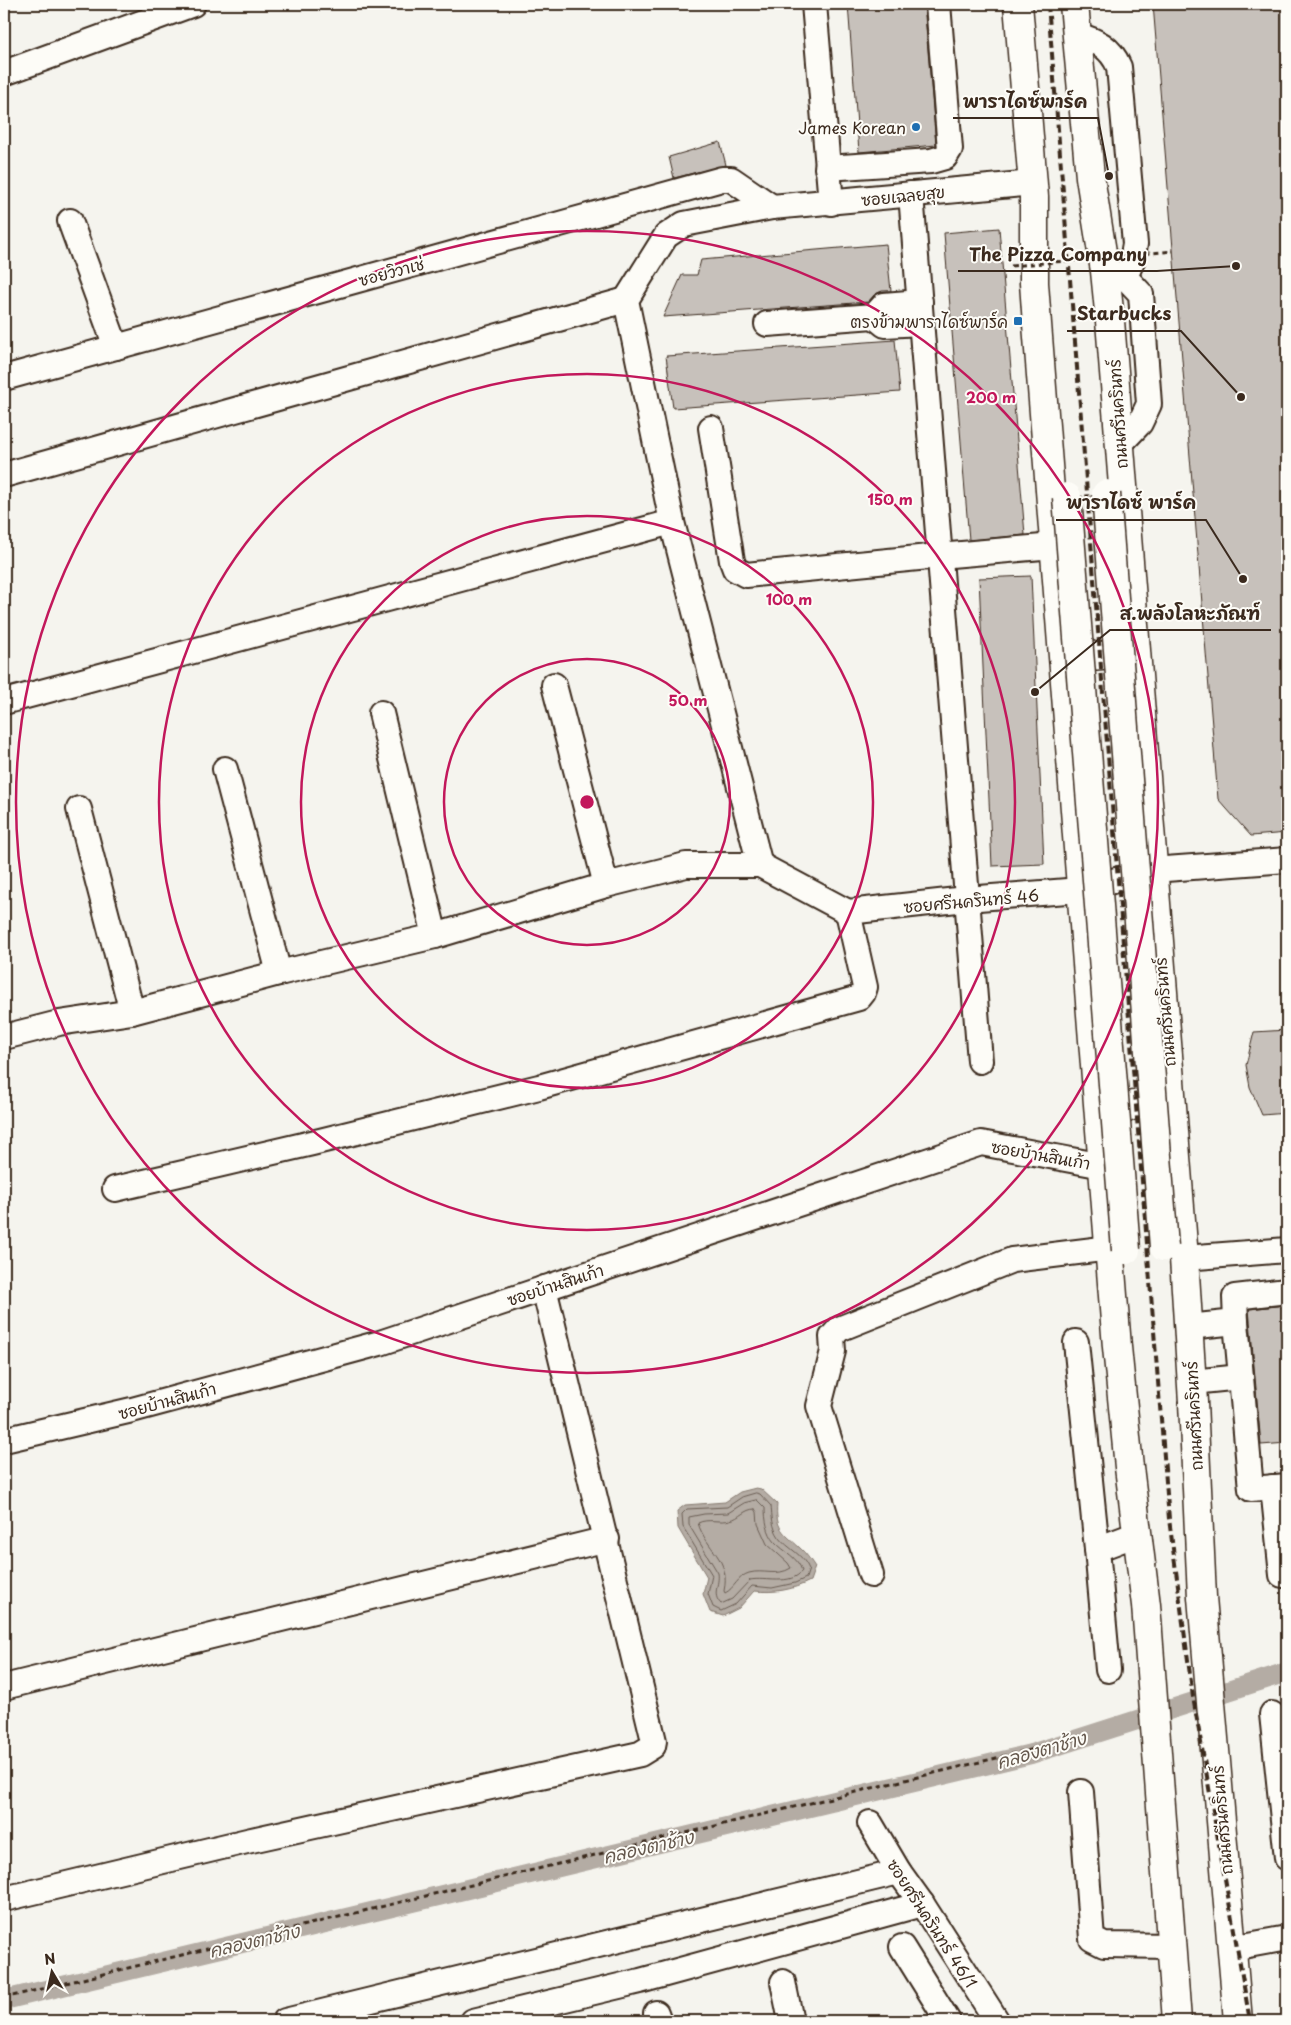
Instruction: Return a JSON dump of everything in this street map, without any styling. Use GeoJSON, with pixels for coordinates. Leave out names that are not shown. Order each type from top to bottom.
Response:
{"type":"FeatureCollection","features":[{"type":"Feature","properties":{"kind":"main road"},"geometry":{"type":"LineString","coordinates":[[1018,4],[1034,190],[1049,281],[1053,320],[1067,497],[1118,1249],[1122,1408],[1146,1605]]}},
{"type":"Feature","properties":{"kind":"main road","name":"ถนนศรีนครินทร์"},"geometry":{"type":"LineString","coordinates":[[1074,4],[1090,177],[1115,274],[1120,444],[1174,1140],[1174,1252],[1188,1328],[1202,1597],[1238,2021]]}},
{"type":"Feature","properties":{"kind":"main road"},"geometry":{"type":"LineString","coordinates":[[1090,177],[1089,273],[1106,494],[1174,1252],[1182,1466],[1202,1597]]}},
{"type":"Feature","properties":{"kind":"main road"},"geometry":{"type":"LineString","coordinates":[[1034,190],[1034,283],[1080,890],[1103,1155],[1118,1249],[1139,1428],[1146,1605],[1177,2021]]}},
{"type":"Feature","properties":{"kind":"main road"},"geometry":{"type":"LineString","coordinates":[[1059,616],[1081,651],[1089,656],[1099,656],[1110,653],[1120,645],[1133,613]]}},
{"type":"Feature","properties":{"kind":"main road"},"geometry":{"type":"LineString","coordinates":[[1103,1155],[1112,1122],[1118,1112],[1129,1106],[1140,1105],[1152,1110],[1174,1140]]}},
{"type":"Feature","properties":{"kind":"street"},"geometry":{"type":"LineString","coordinates":[[4,74],[193,4]]}},
{"type":"Feature","properties":{"kind":"street"},"geometry":{"type":"LineString","coordinates":[[814,4],[830,203]]}},
{"type":"Feature","properties":{"kind":"street"},"geometry":{"type":"LineString","coordinates":[[828,168],[930,161],[945,157],[950,149],[938,4]]}},
{"type":"Feature","properties":{"kind":"street"},"geometry":{"type":"LineString","coordinates":[[1077,35],[1100,42],[1114,57],[1119,67],[1135,244],[1132,261],[1115,274]]}},
{"type":"Feature","properties":{"kind":"street","name":"ซอยวิวาเช่"},"geometry":{"type":"LineString","coordinates":[[4,378],[722,179],[731,179],[772,207]]}},
{"type":"Feature","properties":{"kind":"street","name":"ซอยเฉลยสุข"},"geometry":{"type":"LineString","coordinates":[[626,300],[666,236],[684,224],[772,207],[912,194],[1034,190]]}},
{"type":"Feature","properties":{"kind":"street"},"geometry":{"type":"LineString","coordinates":[[912,194],[980,1061]]}},
{"type":"Feature","properties":{"kind":"street"},"geometry":{"type":"LineString","coordinates":[[70,221],[116,347]]}},
{"type":"Feature","properties":{"kind":"street"},"geometry":{"type":"LineString","coordinates":[[4,475],[626,300],[672,522],[760,865]]}},
{"type":"Feature","properties":{"kind":"street"},"geometry":{"type":"LineString","coordinates":[[768,324],[874,316],[884,305],[921,312]]}},
{"type":"Feature","properties":{"kind":"street"},"geometry":{"type":"LineString","coordinates":[[711,428],[732,561],[735,569],[746,575],[1054,546]]}},
{"type":"Feature","properties":{"kind":"street"},"geometry":{"type":"LineString","coordinates":[[4,702],[672,522]]}},
{"type":"Feature","properties":{"kind":"street"},"geometry":{"type":"LineString","coordinates":[[554,685],[606,885]]}},
{"type":"Feature","properties":{"kind":"street"},"geometry":{"type":"LineString","coordinates":[[381,713],[434,936]]}},
{"type":"Feature","properties":{"kind":"street"},"geometry":{"type":"LineString","coordinates":[[224,769],[279,973]]}},
{"type":"Feature","properties":{"kind":"street"},"geometry":{"type":"LineString","coordinates":[[79,809],[132,1012]]}},
{"type":"Feature","properties":{"kind":"street","name":"ซอยศรีนครินทร์ 46"},"geometry":{"type":"LineString","coordinates":[[855,911],[966,899],[1080,890],[1152,870],[1287,860]]}},
{"type":"Feature","properties":{"kind":"street"},"geometry":{"type":"LineString","coordinates":[[4,1033],[132,1012],[279,973],[434,936],[606,885],[686,865],[760,865],[855,911],[865,987],[864,993],[859,998],[539,1087],[115,1189]]}},
{"type":"Feature","properties":{"kind":"street","name":"ซอยบ้านสินเก้า"},"geometry":{"type":"LineString","coordinates":[[4,1440],[132,1410],[380,1343],[981,1143],[1103,1155]]}},
{"type":"Feature","properties":{"kind":"street"},"geometry":{"type":"LineString","coordinates":[[871,1575],[819,1406],[833,1351],[832,1338],[834,1333],[848,1325],[1012,1260],[1118,1249]]}},
{"type":"Feature","properties":{"kind":"street"},"geometry":{"type":"LineString","coordinates":[[1174,1252],[1287,1250]]}},
{"type":"Feature","properties":{"kind":"street"},"geometry":{"type":"LineString","coordinates":[[4,1899],[247,1841],[640,1754],[653,1746],[654,1742],[607,1539],[544,1288]]}},
{"type":"Feature","properties":{"kind":"street"},"geometry":{"type":"LineString","coordinates":[[1287,1291],[1235,1297],[1251,1489],[1280,1487],[1282,1575],[1287,1574]]}},
{"type":"Feature","properties":{"kind":"street"},"geometry":{"type":"LineString","coordinates":[[1188,1328],[1236,1322]]}},
{"type":"Feature","properties":{"kind":"street"},"geometry":{"type":"LineString","coordinates":[[1076,1342],[1108,1670]]}},
{"type":"Feature","properties":{"kind":"street"},"geometry":{"type":"LineString","coordinates":[[1192,1382],[1241,1377]]}},
{"type":"Feature","properties":{"kind":"street"},"geometry":{"type":"LineString","coordinates":[[1097,1549],[1137,1534]]}},
{"type":"Feature","properties":{"kind":"street"},"geometry":{"type":"LineString","coordinates":[[4,1688],[607,1539]]}},
{"type":"Feature","properties":{"kind":"street"},"geometry":{"type":"LineString","coordinates":[[1272,1714],[1287,1858]]}},
{"type":"Feature","properties":{"kind":"street"},"geometry":{"type":"LineString","coordinates":[[1081,1792],[1092,1939],[1104,1945],[1171,1946]]}},
{"type":"Feature","properties":{"kind":"street","name":"ซอยศรีนครินทร์ 46/1"},"geometry":{"type":"LineString","coordinates":[[870,1823],[899,1872],[922,1904],[997,2021]]}},
{"type":"Feature","properties":{"kind":"street"},"geometry":{"type":"LineString","coordinates":[[285,2021],[899,1872]]}},
{"type":"Feature","properties":{"kind":"street"},"geometry":{"type":"LineString","coordinates":[[473,2021],[640,1982],[922,1904]]}},
{"type":"Feature","properties":{"kind":"street"},"geometry":{"type":"LineString","coordinates":[[1232,1948],[1287,1938]]}},
{"type":"Feature","properties":{"kind":"street"},"geometry":{"type":"LineString","coordinates":[[902,1947],[948,2021]]}},
{"type":"Feature","properties":{"kind":"street"},"geometry":{"type":"LineString","coordinates":[[783,1982],[791,2021]]}},
{"type":"Feature","properties":{"kind":"path"},"geometry":{"type":"LineString","coordinates":[[1011,266],[1173,250]]}},
{"type":"Feature","properties":{"kind":"path"},"geometry":{"type":"LineString","coordinates":[[4,1998],[1079,1738]]}},
{"type":"Feature","properties":{"kind":"water"},"geometry":{"type":"Polygon","coordinates":[[[756,1488],[761,1489],[777,1504],[777,1519],[781,1529],[804,1552],[815,1567],[810,1581],[797,1587],[783,1590],[769,1592],[754,1591],[739,1608],[723,1616],[710,1612],[703,1594],[707,1577],[678,1528],[677,1511],[685,1505],[725,1502],[740,1492],[756,1488]]]}},
{"type":"Feature","properties":{"kind":"building"},"geometry":{"type":"Polygon","coordinates":[[[848,4],[924,4],[936,145],[859,152],[848,4]]]}},
{"type":"Feature","properties":{"kind":"building"},"geometry":{"type":"Polygon","coordinates":[[[1153,4],[1287,4],[1287,833],[1251,836],[1218,799],[1153,4]]]}},
{"type":"Feature","properties":{"kind":"building"},"geometry":{"type":"Polygon","coordinates":[[[720,142],[726,165],[674,178],[669,157],[720,142]]]}},
{"type":"Feature","properties":{"kind":"building"},"geometry":{"type":"Polygon","coordinates":[[[999,228],[1025,535],[969,540],[944,233],[999,228]]]}},
{"type":"Feature","properties":{"kind":"building"},"geometry":{"type":"Polygon","coordinates":[[[886,244],[891,291],[882,291],[874,295],[868,302],[663,317],[682,275],[697,275],[701,260],[886,244]]]}},
{"type":"Feature","properties":{"kind":"building"},"geometry":{"type":"Polygon","coordinates":[[[895,340],[900,392],[673,408],[666,356],[895,340]]]}},
{"type":"Feature","properties":{"kind":"building"},"geometry":{"type":"Polygon","coordinates":[[[1031,576],[1044,864],[992,866],[979,578],[1031,576]]]}},
{"type":"Feature","properties":{"kind":"building"},"geometry":{"type":"Polygon","coordinates":[[[1287,1030],[1287,1113],[1262,1115],[1250,1087],[1246,1065],[1254,1032],[1287,1030]]]}},
{"type":"Feature","properties":{"kind":"building"},"geometry":{"type":"Polygon","coordinates":[[[1287,1305],[1287,1443],[1261,1445],[1249,1309],[1287,1305]]]}},
{"type":"Feature","properties":{"kind":"waterway","name":"คลองตาช้าง"},"geometry":{"type":"LineString","coordinates":[[4,2000],[1031,1754],[1287,1672]]}},
{"type":"Feature","properties":{"kind":"railway"},"geometry":{"type":"LineString","coordinates":[[1048,4],[1169,1519],[1193,1697],[1250,2021]]}},
{"type":"Feature","properties":{"kind":"place","name":"James Korean"},"geometry":{"type":"Point","coordinates":[916,127]}},
{"type":"Feature","properties":{"kind":"place","name":"พาราไดซ์พาร์ค"},"geometry":{"type":"Point","coordinates":[1109,176]}},
{"type":"Feature","properties":{"kind":"place","name":"The Pizza Company"},"geometry":{"type":"Point","coordinates":[1236,266]}},
{"type":"Feature","properties":{"kind":"place","name":"ตรงข้ามพาราไดซ์พาร์ค"},"geometry":{"type":"Point","coordinates":[1018,321]}},
{"type":"Feature","properties":{"kind":"place","name":"Starbucks"},"geometry":{"type":"Point","coordinates":[1241,397]}},
{"type":"Feature","properties":{"kind":"place","name":"พาราไดซ์ พาร์ค"},"geometry":{"type":"Point","coordinates":[1243,579]}},
{"type":"Feature","properties":{"kind":"place","name":"ส.พลังโลหะภัณฑ์"},"geometry":{"type":"Point","coordinates":[1035,692]}}]}
